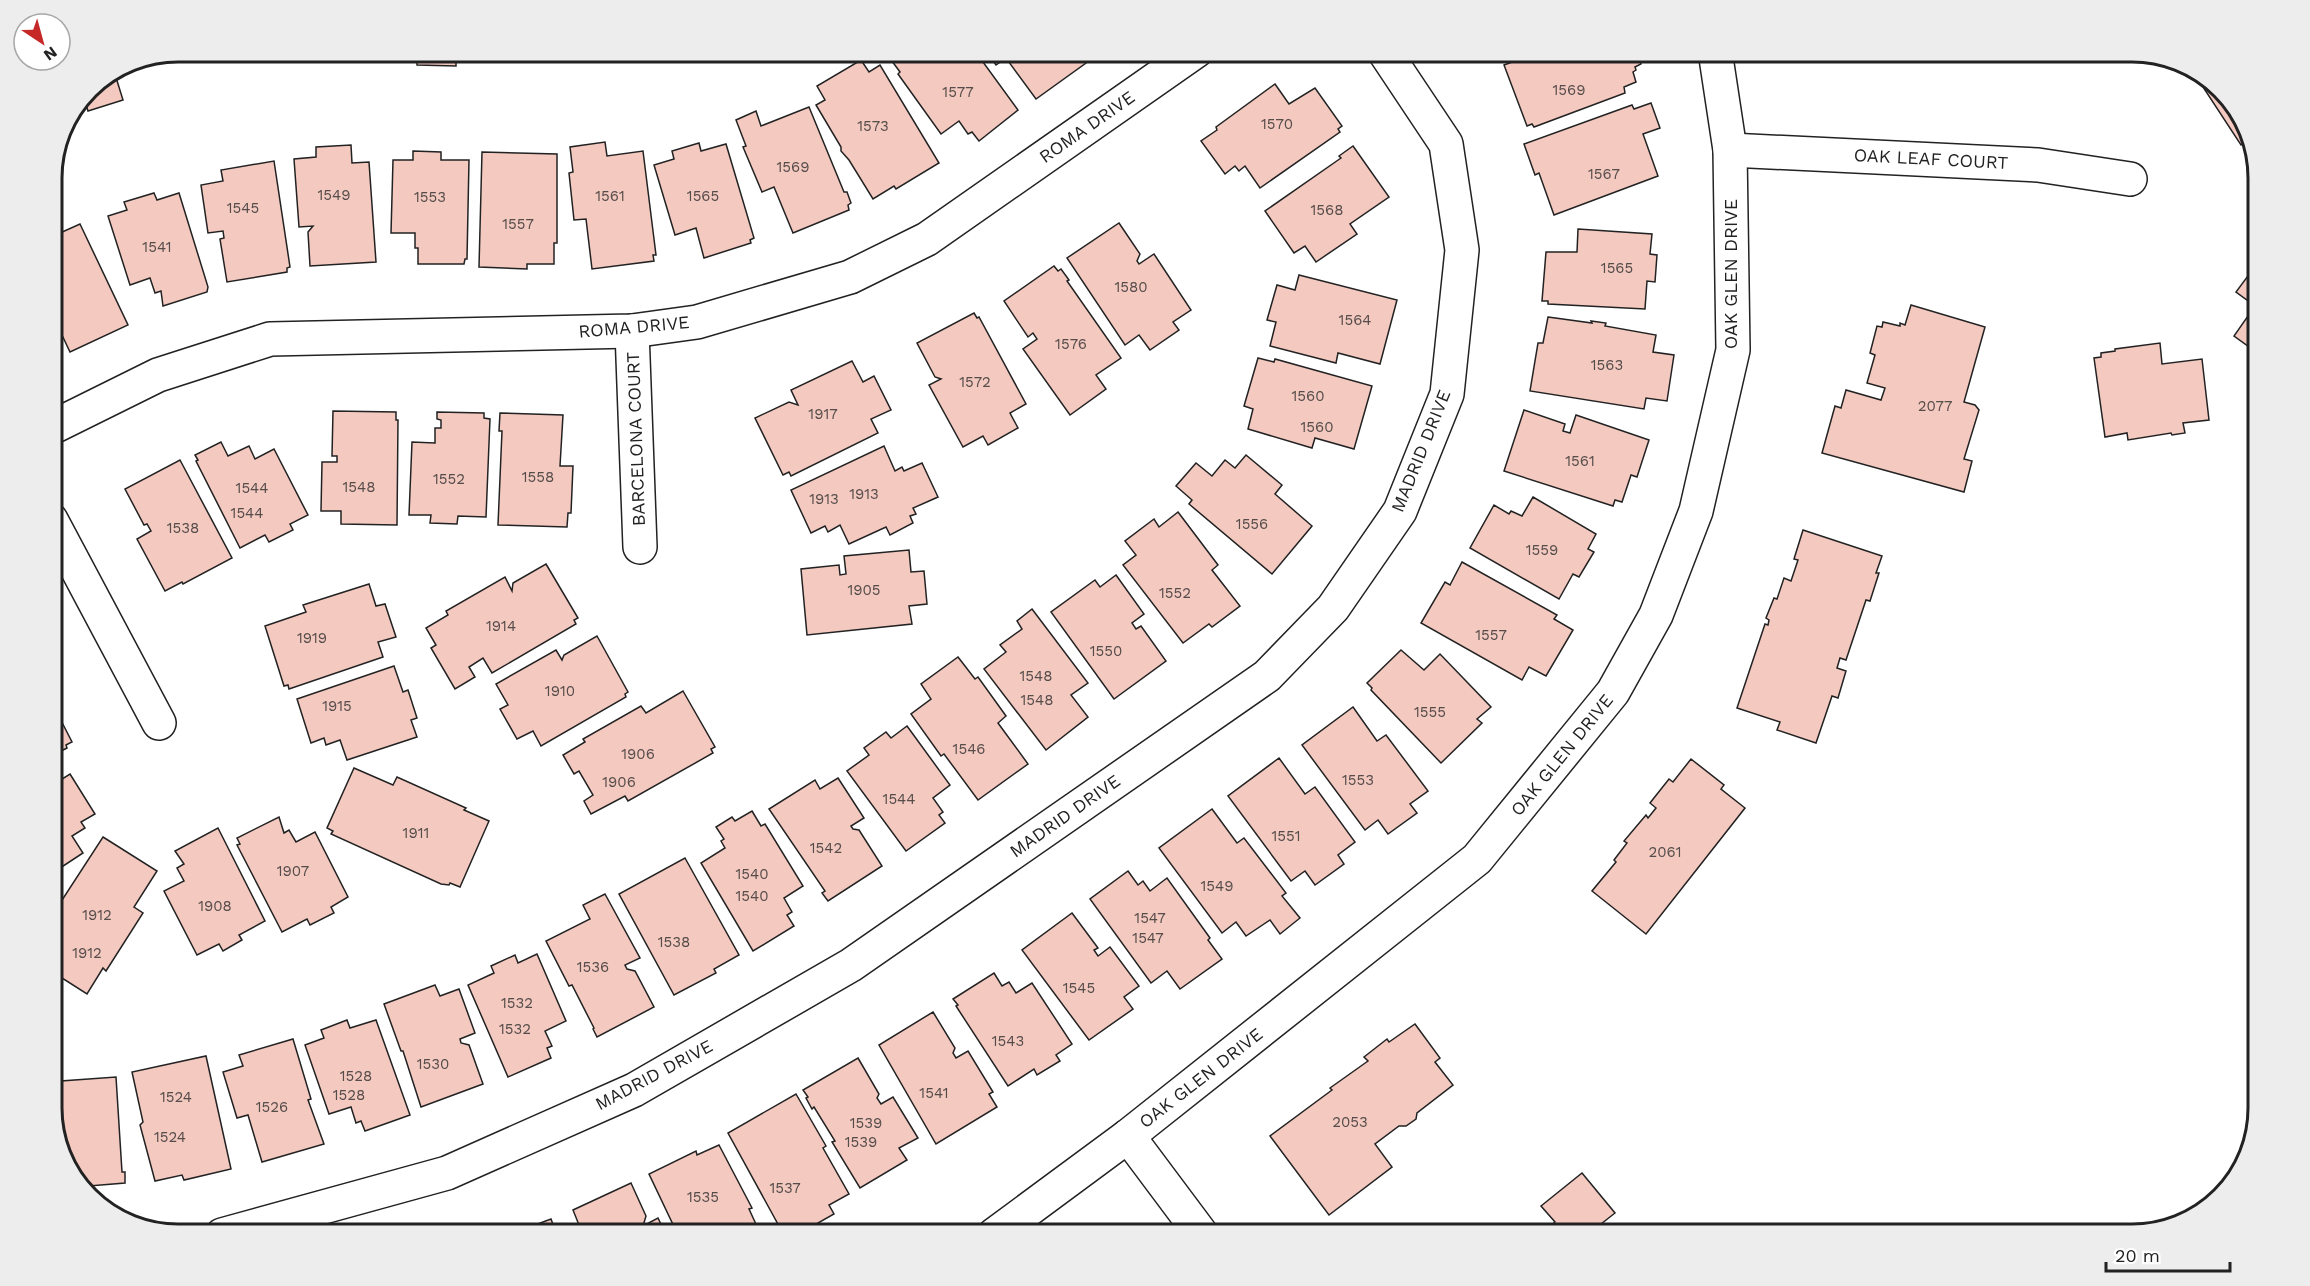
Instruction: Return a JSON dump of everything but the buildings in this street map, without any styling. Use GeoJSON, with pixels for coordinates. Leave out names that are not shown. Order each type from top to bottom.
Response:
{"type":"FeatureCollection","features":[{"type":"Feature","properties":{"kind":"street","name":"ROMA DRIVE"},"geometry":{"type":"LineString","coordinates":[[62,423],[158,375],[270,339],[632,331],[697,322],[850,277],[927,239],[1180,62]]}},
{"type":"Feature","properties":{"kind":"street","name":"MADRID DRIVE"},"geometry":{"type":"LineString","coordinates":[[262,1224],[447,1173],[634,1090],[851,965],[1267,676],[1275,668],[1333,608],[1400,511],[1447,394],[1462,250],[1446,144],[1391,62]]}},
{"type":"Feature","properties":{"kind":"street","name":"OAK GLEN DRIVE"},"geometry":{"type":"LineString","coordinates":[[1009,1224],[1128,1136],[1477,860],[1613,692],[1656,615],[1696,510],[1733,350],[1730,150],[1717,62]]}},
{"type":"Feature","properties":{"kind":"street","name":"OAK LEAF COURT"},"geometry":{"type":"LineString","coordinates":[[1730,150],[2038,165],[2130,179]]}},
{"type":"Feature","properties":{"kind":"street","name":"BARCELONA COURT"},"geometry":{"type":"LineString","coordinates":[[632,331],[640,547]]}},
{"type":"Feature","properties":{"kind":"street"},"geometry":{"type":"LineString","coordinates":[[62,541],[159,723]]}},
{"type":"Feature","properties":{"kind":"street"},"geometry":{"type":"LineString","coordinates":[[1128,1136],[1194,1224]]}}]}
